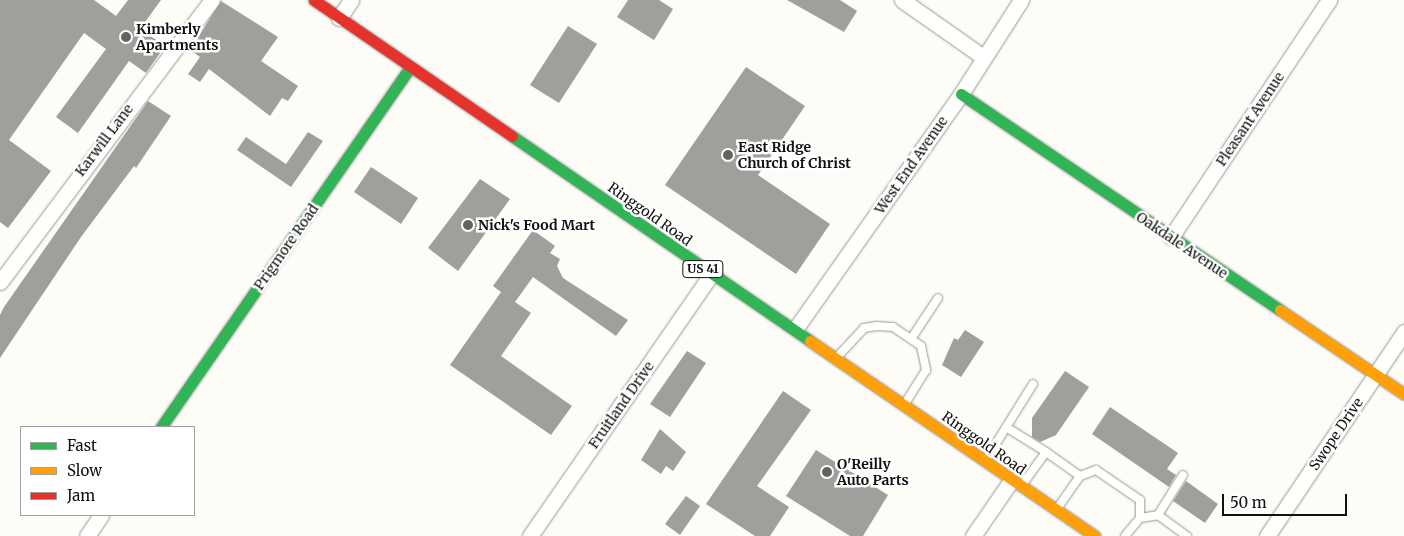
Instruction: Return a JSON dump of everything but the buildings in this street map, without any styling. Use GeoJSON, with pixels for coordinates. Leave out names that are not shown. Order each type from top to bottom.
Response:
{"type":"FeatureCollection","features":[{"type":"Feature","properties":{"kind":"street","name":"Karwill Lane"},"geometry":{"type":"LineString","coordinates":[[0,282],[212,0]]}},
{"type":"Feature","properties":{"kind":"street","name":"Ringgold Road"},"geometry":{"type":"LineString","coordinates":[[314,0],[711,275],[796,328],[1016,485],[1095,536]]}},
{"type":"Feature","properties":{"kind":"street"},"geometry":{"type":"LineString","coordinates":[[339,18],[352,0]]}},
{"type":"Feature","properties":{"kind":"street"},"geometry":{"type":"LineString","coordinates":[[902,0],[983,57]]}},
{"type":"Feature","properties":{"kind":"street","name":"West End Avenue"},"geometry":{"type":"LineString","coordinates":[[796,328],[961,94],[1021,0]]}},
{"type":"Feature","properties":{"kind":"street","name":"Pleasant Avenue"},"geometry":{"type":"LineString","coordinates":[[1171,237],[1329,0]]}},
{"type":"Feature","properties":{"kind":"street","name":"Prigmore Road"},"geometry":{"type":"LineString","coordinates":[[163,426],[410,67]]}},
{"type":"Feature","properties":{"kind":"street","name":"Oakdale Avenue"},"geometry":{"type":"LineString","coordinates":[[961,94],[1404,394]]}},
{"type":"Feature","properties":{"kind":"street","name":"Fruitland Drive"},"geometry":{"type":"LineString","coordinates":[[530,536],[711,275]]}},
{"type":"Feature","properties":{"kind":"street","name":"Swope Drive"},"geometry":{"type":"LineString","coordinates":[[1267,536],[1404,332]]}},
{"type":"Feature","properties":{"kind":"street"},"geometry":{"type":"LineString","coordinates":[[973,536],[1016,485]]}},
{"type":"Feature","properties":{"kind":"street"},"geometry":{"type":"LineString","coordinates":[[87,536],[100,516]]}},
{"type":"Feature","properties":{"kind":"lane"},"geometry":{"type":"LineString","coordinates":[[911,339],[938,298]]}},
{"type":"Feature","properties":{"kind":"lane"},"geometry":{"type":"LineString","coordinates":[[837,357],[864,328],[893,327],[921,346],[926,370],[904,404]]}},
{"type":"Feature","properties":{"kind":"lane"},"geometry":{"type":"LineString","coordinates":[[984,462],[1033,384]]}},
{"type":"Feature","properties":{"kind":"lane"},"geometry":{"type":"LineString","coordinates":[[1006,427],[1080,476]]}},
{"type":"Feature","properties":{"kind":"lane"},"geometry":{"type":"LineString","coordinates":[[1016,485],[1046,452]]}},
{"type":"Feature","properties":{"kind":"lane"},"geometry":{"type":"LineString","coordinates":[[1056,511],[1080,476],[1096,470],[1140,500],[1140,518],[1126,536]]}},
{"type":"Feature","properties":{"kind":"lane"},"geometry":{"type":"LineString","coordinates":[[1158,515],[1183,475]]}},
{"type":"Feature","properties":{"kind":"lane"},"geometry":{"type":"LineString","coordinates":[[1140,518],[1158,515],[1187,536]]}},
{"type":"Feature","properties":{"kind":"traffic: fast"},"geometry":{"type":"LineString","coordinates":[[162,426],[410,67]]}},
{"type":"Feature","properties":{"kind":"traffic: fast"},"geometry":{"type":"LineString","coordinates":[[961,94],[1280,310]]}},
{"type":"Feature","properties":{"kind":"traffic: fast"},"geometry":{"type":"LineString","coordinates":[[512,136],[810,341]]}},
{"type":"Feature","properties":{"kind":"traffic: slow"},"geometry":{"type":"LineString","coordinates":[[1280,310],[1404,394]]}},
{"type":"Feature","properties":{"kind":"traffic: slow"},"geometry":{"type":"LineString","coordinates":[[810,341],[1095,536]]}},
{"type":"Feature","properties":{"kind":"traffic: jam"},"geometry":{"type":"LineString","coordinates":[[314,0],[512,136]]}},
{"type":"Feature","properties":{"kind":"place","name":"Kimberly Apartments"},"geometry":{"type":"Point","coordinates":[126,37]}},
{"type":"Feature","properties":{"kind":"place","name":"East Ridge Church of Christ"},"geometry":{"type":"Point","coordinates":[728,155]}},
{"type":"Feature","properties":{"kind":"place","name":"Nick's Food Mart"},"geometry":{"type":"Point","coordinates":[468,225]}},
{"type":"Feature","properties":{"kind":"place","name":"O'Reilly Auto Parts"},"geometry":{"type":"Point","coordinates":[827,472]}}]}
